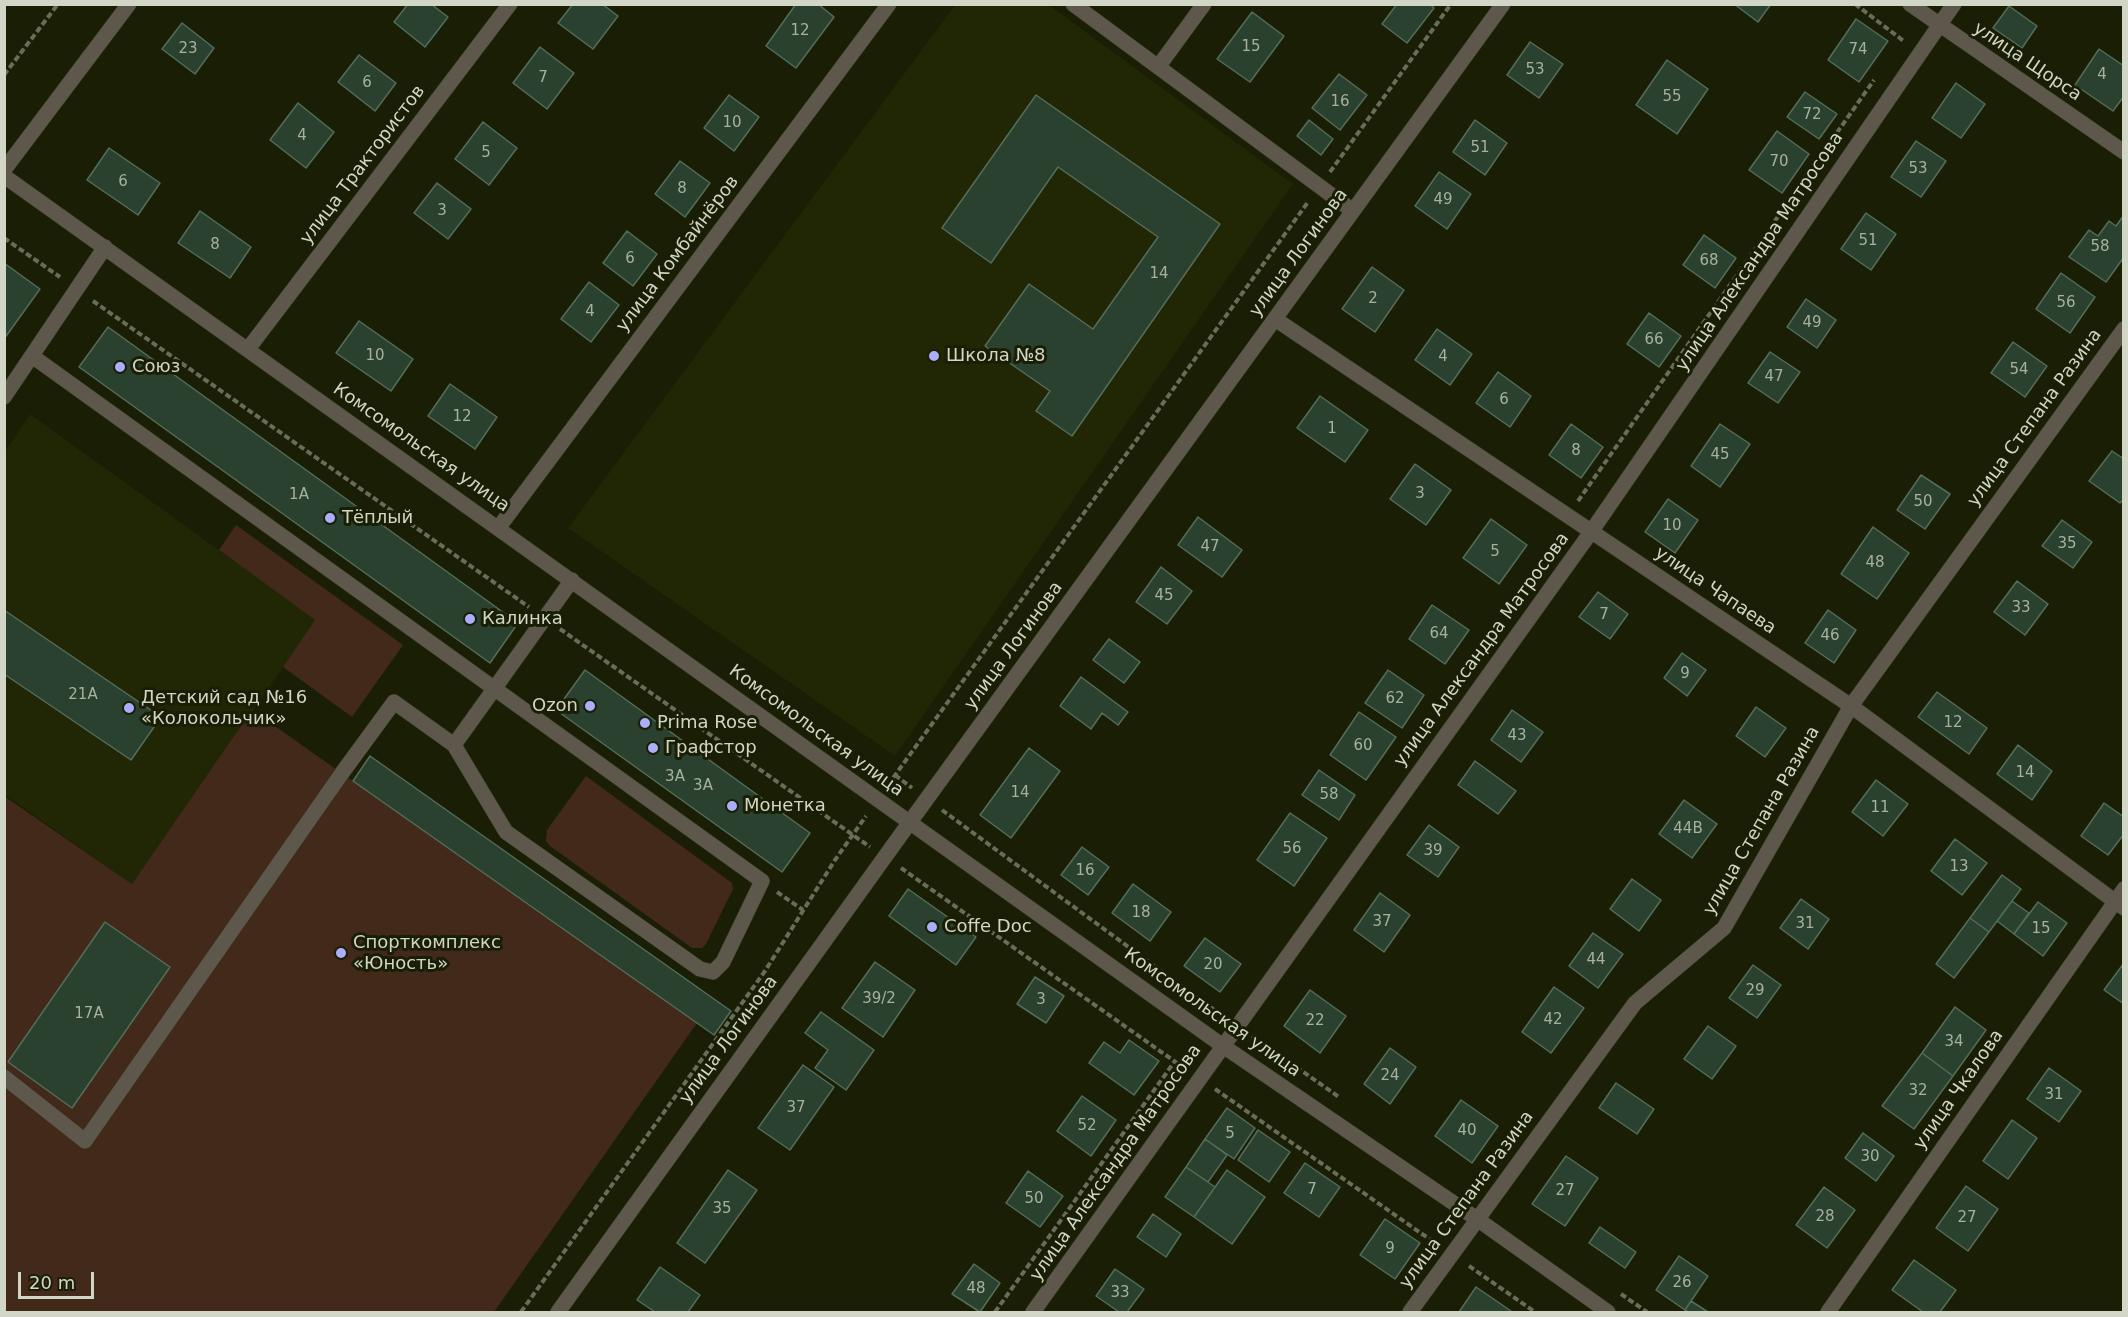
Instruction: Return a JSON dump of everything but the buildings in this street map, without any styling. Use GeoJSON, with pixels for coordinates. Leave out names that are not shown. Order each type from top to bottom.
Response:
{"type":"FeatureCollection","features":[{"type":"Feature","properties":{"kind":"street"},"geometry":{"type":"LineString","coordinates":[[4,170],[129,4]]}},
{"type":"Feature","properties":{"kind":"street","name":"улица Трактористов"},"geometry":{"type":"LineString","coordinates":[[248,349],[510,4]]}},
{"type":"Feature","properties":{"kind":"street","name":"улица Комбайнёров"},"geometry":{"type":"LineString","coordinates":[[499,527],[889,4]]}},
{"type":"Feature","properties":{"kind":"street"},"geometry":{"type":"LineString","coordinates":[[1073,4],[1353,211]]}},
{"type":"Feature","properties":{"kind":"street"},"geometry":{"type":"LineString","coordinates":[[1158,67],[1204,4]]}},
{"type":"Feature","properties":{"kind":"street","name":"улица Логинова"},"geometry":{"type":"LineString","coordinates":[[558,1312],[1503,4]]}},
{"type":"Feature","properties":{"kind":"street","name":"улица Щорса"},"geometry":{"type":"LineString","coordinates":[[1910,4],[2124,152]]}},
{"type":"Feature","properties":{"kind":"street","name":"улица Александра Матросова"},"geometry":{"type":"LineString","coordinates":[[1033,1312],[1591,532],[1954,4]]}},
{"type":"Feature","properties":{"kind":"street","name":"Комсомольская улица"},"geometry":{"type":"LineString","coordinates":[[4,176],[499,527],[1223,1046],[1477,1219],[1608,1312]]}},
{"type":"Feature","properties":{"kind":"street"},"geometry":{"type":"LineString","coordinates":[[4,397],[105,247]]}},
{"type":"Feature","properties":{"kind":"street","name":"улица Чапаева"},"geometry":{"type":"LineString","coordinates":[[1275,319],[1851,706],[2120,900]]}},
{"type":"Feature","properties":{"kind":"street","name":"улица Степана Разина"},"geometry":{"type":"LineString","coordinates":[[1410,1312],[1635,1004],[1724,928],[1851,706],[2124,329]]}},
{"type":"Feature","properties":{"kind":"street"},"geometry":{"type":"LineString","coordinates":[[4,1077],[86,1141],[394,702],[454,745],[506,832],[699,969],[713,972],[723,962],[762,881],[32,356]]}},
{"type":"Feature","properties":{"kind":"street"},"geometry":{"type":"LineString","coordinates":[[454,745],[572,580]]}},
{"type":"Feature","properties":{"kind":"street","name":"улица Чкалова"},"geometry":{"type":"LineString","coordinates":[[1827,1312],[2120,900]]}},
{"type":"Feature","properties":{"kind":"path"},"geometry":{"type":"LineString","coordinates":[[4,75],[58,4]]}},
{"type":"Feature","properties":{"kind":"path"},"geometry":{"type":"LineString","coordinates":[[521,1312],[765,971],[878,799],[1451,4]]}},
{"type":"Feature","properties":{"kind":"path"},"geometry":{"type":"LineString","coordinates":[[1855,4],[1920,53]]}},
{"type":"Feature","properties":{"kind":"path"},"geometry":{"type":"LineString","coordinates":[[1567,516],[1864,93]]}},
{"type":"Feature","properties":{"kind":"path"},"geometry":{"type":"LineString","coordinates":[[4,238],[1535,1312]]}},
{"type":"Feature","properties":{"kind":"path"},"geometry":{"type":"LineString","coordinates":[[762,881],[803,910]]}},
{"type":"Feature","properties":{"kind":"path"},"geometry":{"type":"LineString","coordinates":[[995,1312],[1175,1061]]}},
{"type":"Feature","properties":{"kind":"path"},"geometry":{"type":"LineString","coordinates":[[1619,1293],[1647,1312]]}},
{"type":"Feature","properties":{"kind":"shaded area","name":"Школа №8"},"geometry":{"type":"Polygon","coordinates":[[[955,5],[1049,5],[1293,184],[895,756],[568,528],[955,5]]]}},
{"type":"Feature","properties":{"kind":"shaded area","name":"Детский сад №16 «Колокольчик»"},"geometry":{"type":"Polygon","coordinates":[[[30,414],[316,620],[132,884],[5,795],[5,451],[30,414]]]}},
{"type":"Feature","properties":{"kind":"shaded area"},"geometry":{"type":"Polygon","coordinates":[[[236,525],[403,645],[352,717],[283,667],[315,620],[219,550],[236,525]]]}},
{"type":"Feature","properties":{"kind":"shaded area","name":"Спорткомплекс «Юность»"},"geometry":{"type":"Polygon","coordinates":[[[252,710],[697,1023],[494,1312],[5,1312],[4,1066],[7,1062],[4,1060],[4,796],[132,884],[252,710]]]}},
{"type":"Feature","properties":{"kind":"shaded area"},"geometry":{"type":"Polygon","coordinates":[[[586,776],[732,883],[733,889],[702,948],[692,948],[546,841],[547,830],[586,776]]]}},
{"type":"Feature","properties":{"kind":"place","name":"Школа №8"},"geometry":{"type":"Point","coordinates":[934,356]}},
{"type":"Feature","properties":{"kind":"place","name":"Союз"},"geometry":{"type":"Point","coordinates":[120,367]}},
{"type":"Feature","properties":{"kind":"place","name":"Тёплый"},"geometry":{"type":"Point","coordinates":[330,518]}},
{"type":"Feature","properties":{"kind":"place","name":"Калинка"},"geometry":{"type":"Point","coordinates":[470,619]}},
{"type":"Feature","properties":{"kind":"place","name":"Ozon"},"geometry":{"type":"Point","coordinates":[590,706]}},
{"type":"Feature","properties":{"kind":"place","name":"Детский сад №16 «Колокольчик»"},"geometry":{"type":"Point","coordinates":[129,708]}},
{"type":"Feature","properties":{"kind":"place","name":"Prima Rose"},"geometry":{"type":"Point","coordinates":[645,723]}},
{"type":"Feature","properties":{"kind":"place","name":"Графстор"},"geometry":{"type":"Point","coordinates":[653,748]}},
{"type":"Feature","properties":{"kind":"place","name":"Монетка"},"geometry":{"type":"Point","coordinates":[732,806]}},
{"type":"Feature","properties":{"kind":"place","name":"Coffe Doc"},"geometry":{"type":"Point","coordinates":[932,927]}},
{"type":"Feature","properties":{"kind":"place","name":"Спорткомплекс «Юность»"},"geometry":{"type":"Point","coordinates":[341,953]}}]}
